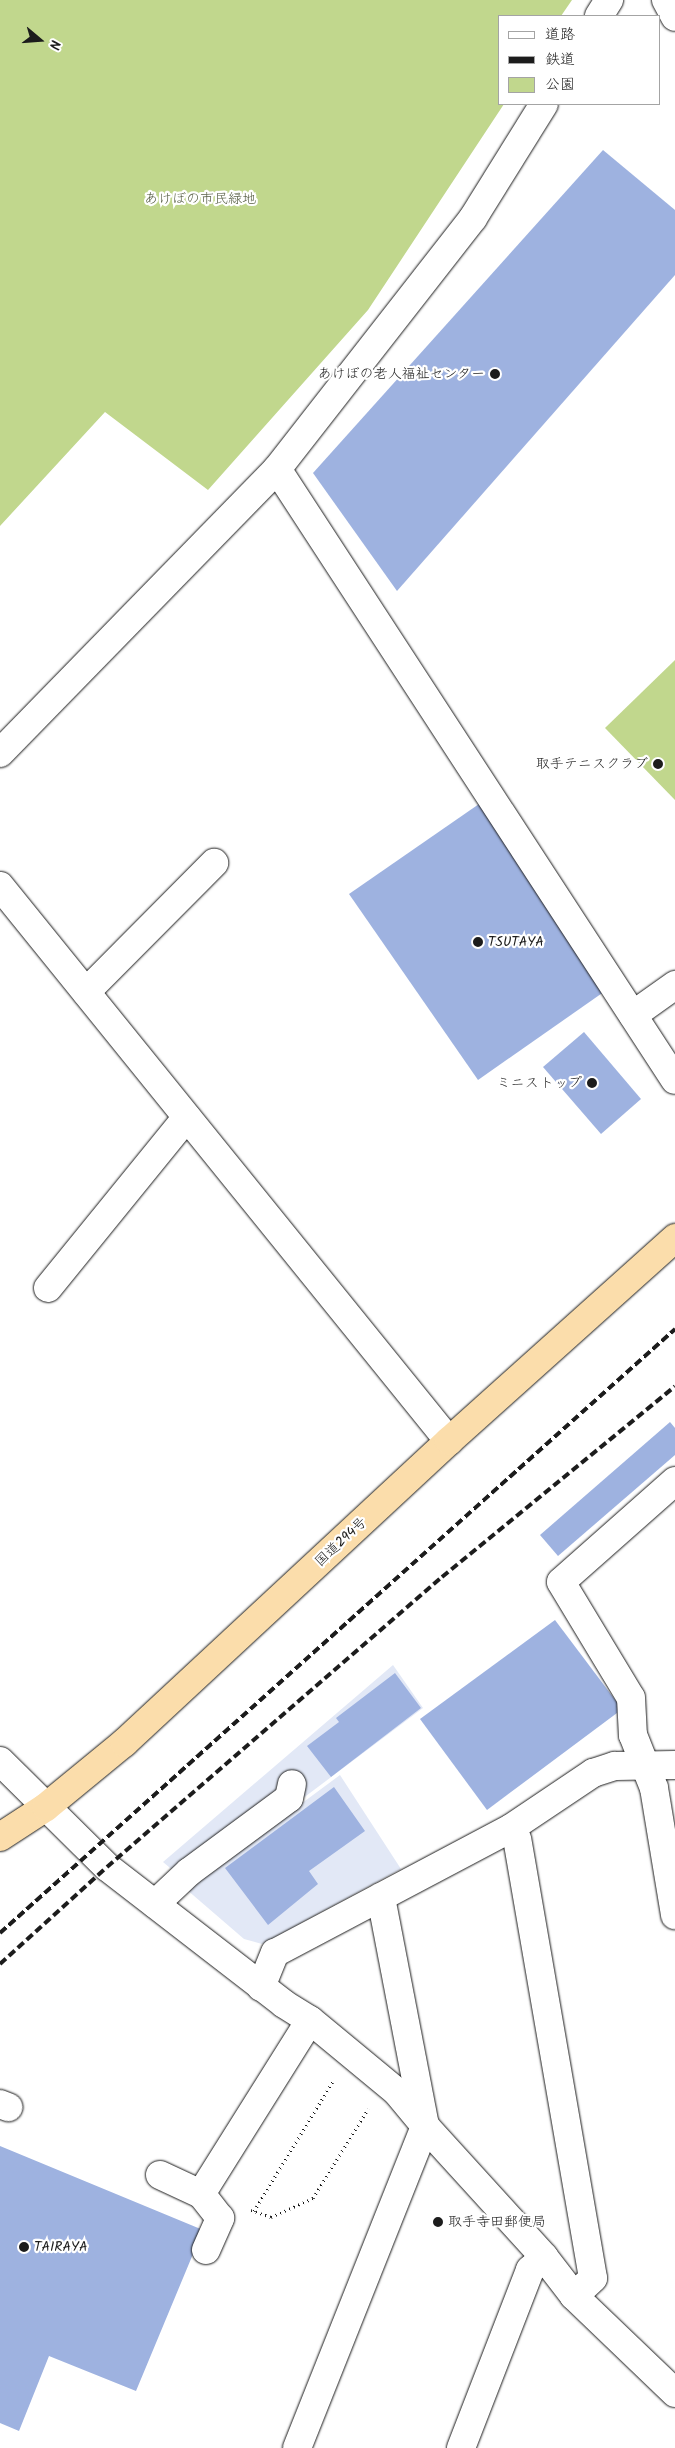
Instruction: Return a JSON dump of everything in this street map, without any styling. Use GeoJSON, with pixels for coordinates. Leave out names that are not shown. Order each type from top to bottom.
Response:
{"type":"FeatureCollection","features":[{"type":"Feature","properties":{"kind":"highway","name":"国道294号"},"geometry":{"type":"LineString","coordinates":[[0,1838],[46,1807],[124,1743],[450,1441],[675,1238]]}},
{"type":"Feature","properties":{"kind":"street"},"geometry":{"type":"LineString","coordinates":[[599,15],[609,0]]}},
{"type":"Feature","properties":{"kind":"street"},"geometry":{"type":"LineString","coordinates":[[666,0],[675,17]]}},
{"type":"Feature","properties":{"kind":"street"},"geometry":{"type":"LineString","coordinates":[[0,753],[277,469],[473,218],[543,105]]}},
{"type":"Feature","properties":{"kind":"street"},"geometry":{"type":"LineString","coordinates":[[277,469],[675,1080]]}},
{"type":"Feature","properties":{"kind":"street"},"geometry":{"type":"LineString","coordinates":[[86,992],[214,863]]}},
{"type":"Feature","properties":{"kind":"street"},"geometry":{"type":"LineString","coordinates":[[0,886],[450,1441]]}},
{"type":"Feature","properties":{"kind":"street"},"geometry":{"type":"LineString","coordinates":[[633,1015],[675,985]]}},
{"type":"Feature","properties":{"kind":"street"},"geometry":{"type":"LineString","coordinates":[[48,1288],[187,1117]]}},
{"type":"Feature","properties":{"kind":"street"},"geometry":{"type":"LineString","coordinates":[[675,1481],[561,1582],[630,1698],[633,1735],[654,1788],[675,1915]]}},
{"type":"Feature","properties":{"kind":"street"},"geometry":{"type":"LineString","coordinates":[[0,1761],[107,1867],[284,2004],[310,2020],[397,2092],[425,2126],[544,2257],[574,2296],[675,2393]]}},
{"type":"Feature","properties":{"kind":"street"},"geometry":{"type":"LineString","coordinates":[[261,1986],[275,1954],[511,1828],[594,1773],[615,1766],[675,1765]]}},
{"type":"Feature","properties":{"kind":"street"},"geometry":{"type":"LineString","coordinates":[[155,1904],[189,1872],[289,1798],[292,1784]]}},
{"type":"Feature","properties":{"kind":"street"},"geometry":{"type":"LineString","coordinates":[[511,1828],[517,1840],[593,2278],[574,2296]]}},
{"type":"Feature","properties":{"kind":"street"},"geometry":{"type":"LineString","coordinates":[[298,2448],[425,2126],[381,1897]]}},
{"type":"Feature","properties":{"kind":"street"},"geometry":{"type":"LineString","coordinates":[[201,2194],[310,2020]]}},
{"type":"Feature","properties":{"kind":"street"},"geometry":{"type":"LineString","coordinates":[[160,2176],[201,2194],[220,2218],[206,2250]]}},
{"type":"Feature","properties":{"kind":"street"},"geometry":{"type":"LineString","coordinates":[[461,2448],[530,2270],[544,2257]]}},
{"type":"Feature","properties":{"kind":"path"},"geometry":{"type":"LineString","coordinates":[[254,2211],[334,2080]]}},
{"type":"Feature","properties":{"kind":"path"},"geometry":{"type":"LineString","coordinates":[[246,2208],[271,2218],[313,2198],[369,2107]]}},
{"type":"Feature","properties":{"kind":"shaded area"},"geometry":{"type":"Polygon","coordinates":[[[393,1665],[423,1708],[189,1884],[163,1862],[393,1665]]]}},
{"type":"Feature","properties":{"kind":"shaded area"},"geometry":{"type":"Polygon","coordinates":[[[340,1775],[401,1869],[262,1944],[244,1939],[186,1889],[340,1775]]]}},
{"type":"Feature","properties":{"kind":"green space","name":"あけぼの市民緑地"},"geometry":{"type":"Polygon","coordinates":[[[0,0],[572,0],[562,15],[498,15],[498,105],[503,105],[368,310],[208,490],[105,412],[0,526],[0,0]]]}},
{"type":"Feature","properties":{"kind":"green space","name":"取手テニスクラブ"},"geometry":{"type":"Polygon","coordinates":[[[675,660],[675,800],[605,728],[675,660]]]}},
{"type":"Feature","properties":{"kind":"building","name":"あけぼの老人福祉センター"},"geometry":{"type":"Polygon","coordinates":[[[603,150],[675,210],[675,275],[397,591],[313,473],[603,150]]]}},
{"type":"Feature","properties":{"kind":"building","name":"TSUTAYA"},"geometry":{"type":"Polygon","coordinates":[[[479,804],[608,989],[478,1080],[349,894],[479,804]]]}},
{"type":"Feature","properties":{"kind":"building","name":"ミニストップ"},"geometry":{"type":"Polygon","coordinates":[[[584,1032],[641,1099],[601,1134],[543,1067],[584,1032]]]}},
{"type":"Feature","properties":{"kind":"building"},"geometry":{"type":"Polygon","coordinates":[[[670,1422],[675,1428],[675,1455],[558,1556],[540,1535],[670,1422]]]}},
{"type":"Feature","properties":{"kind":"building"},"geometry":{"type":"Polygon","coordinates":[[[555,1620],[619,1705],[617,1713],[487,1810],[420,1719],[555,1620]]]}},
{"type":"Feature","properties":{"kind":"building"},"geometry":{"type":"Polygon","coordinates":[[[395,1673],[421,1708],[331,1777],[307,1746],[339,1722],[336,1718],[395,1673]]]}},
{"type":"Feature","properties":{"kind":"building"},"geometry":{"type":"Polygon","coordinates":[[[334,1787],[365,1831],[309,1871],[318,1884],[268,1925],[225,1868],[334,1787]]]}},
{"type":"Feature","properties":{"kind":"building"},"geometry":{"type":"Polygon","coordinates":[[[0,2146],[203,2230],[136,2391],[49,2356],[19,2431],[0,2423],[0,2146]]]}},
{"type":"Feature","properties":{"kind":"railway"},"geometry":{"type":"LineString","coordinates":[[0,1933],[675,1329]]}},
{"type":"Feature","properties":{"kind":"railway"},"geometry":{"type":"LineString","coordinates":[[0,1964],[107,1867],[442,1577],[675,1386]]}},
{"type":"Feature","properties":{"kind":"place","name":"あけぼの老人福祉センター"},"geometry":{"type":"Point","coordinates":[495,374]}},
{"type":"Feature","properties":{"kind":"place","name":"取手テニスクラブ"},"geometry":{"type":"Point","coordinates":[658,764]}},
{"type":"Feature","properties":{"kind":"place","name":"TSUTAYA"},"geometry":{"type":"Point","coordinates":[478,942]}},
{"type":"Feature","properties":{"kind":"place","name":"ミニストップ"},"geometry":{"type":"Point","coordinates":[592,1083]}},
{"type":"Feature","properties":{"kind":"place","name":"取手寺田郵便局"},"geometry":{"type":"Point","coordinates":[438,2222]}},
{"type":"Feature","properties":{"kind":"place","name":"TAIRAYA"},"geometry":{"type":"Point","coordinates":[24,2247]}}]}
